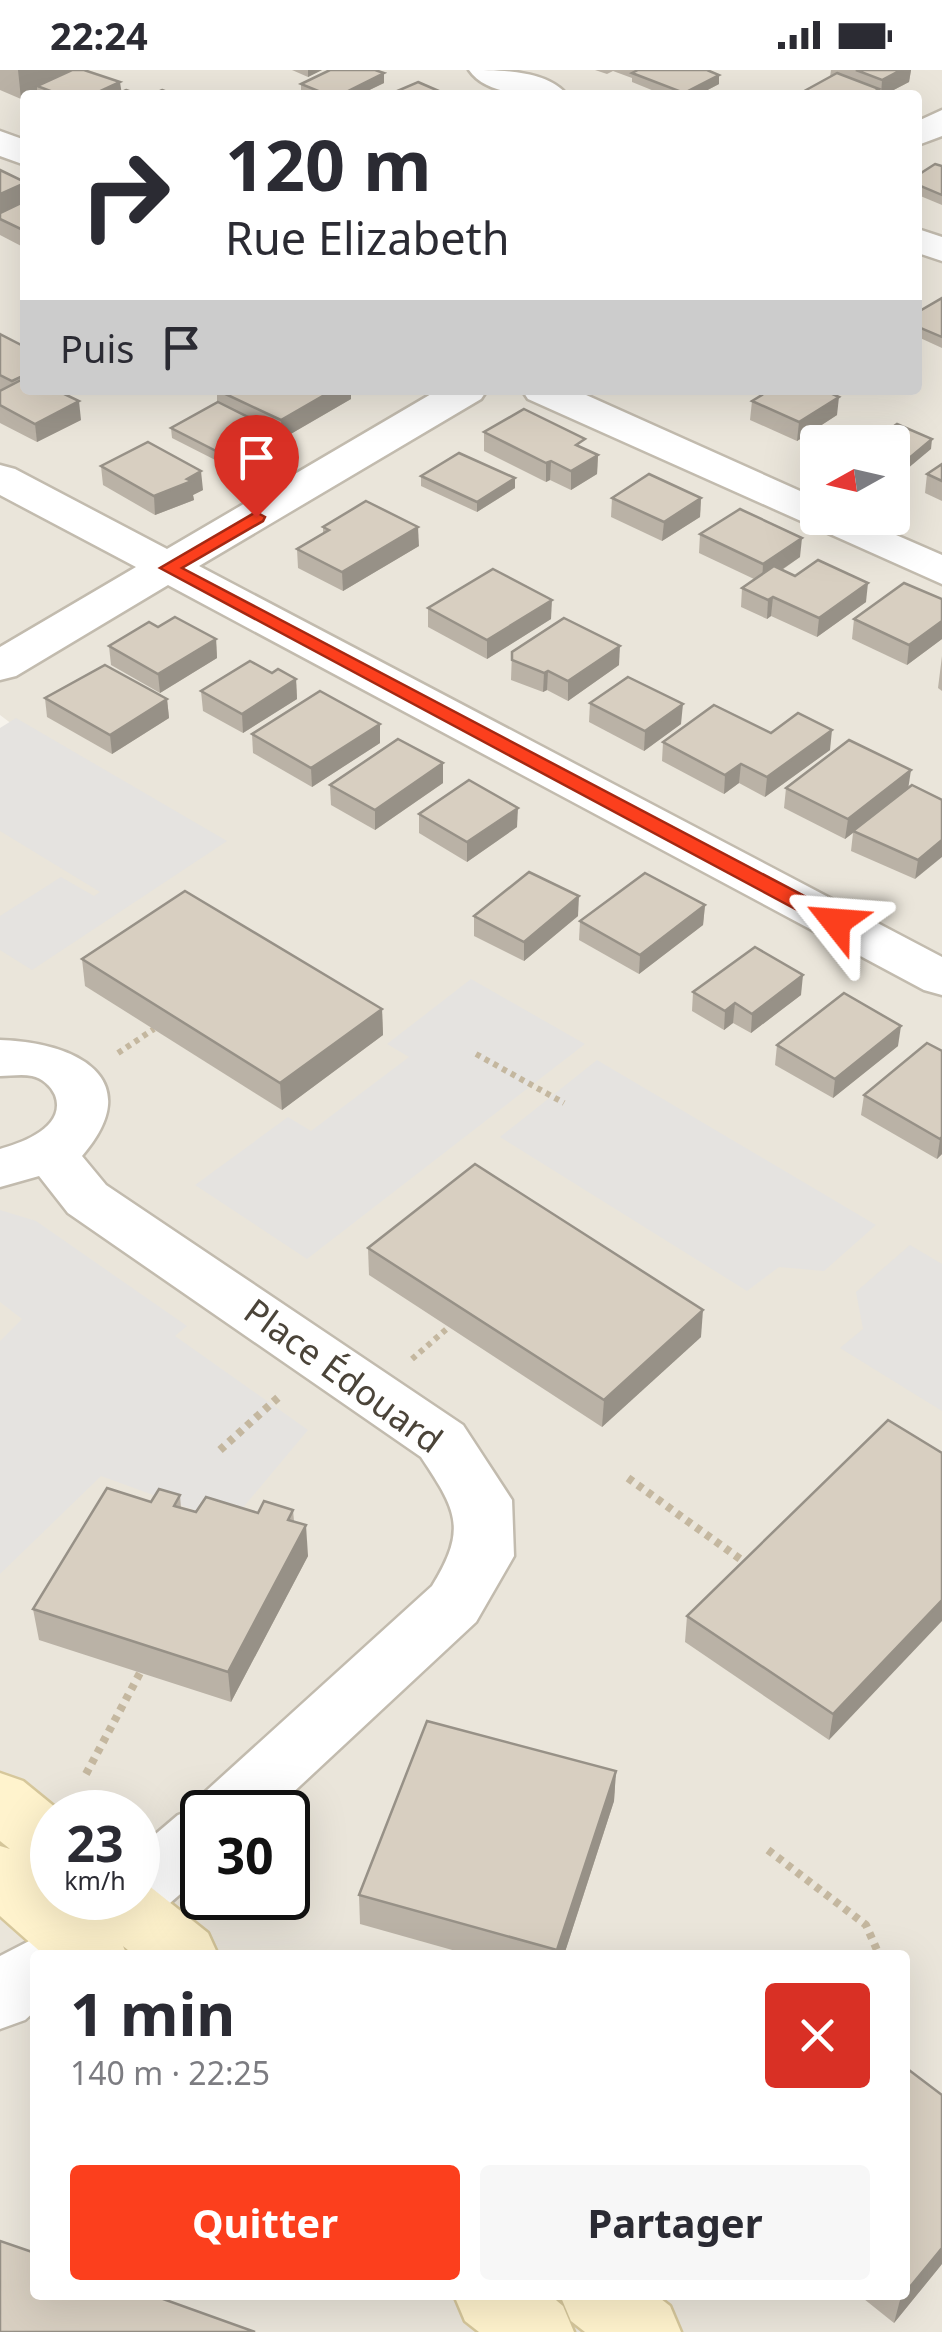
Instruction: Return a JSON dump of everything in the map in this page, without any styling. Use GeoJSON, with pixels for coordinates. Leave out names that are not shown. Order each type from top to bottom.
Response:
{"type":"FeatureCollection","features":[{"type":"Feature","properties":{"kind":"street"},"geometry":{"type":"LineString","coordinates":[[486,70],[537,90]]}},
{"type":"Feature","properties":{"kind":"street"},"geometry":{"type":"LineString","coordinates":[[0,666],[459,395]]}},
{"type":"Feature","properties":{"kind":"street"},"geometry":{"type":"LineString","coordinates":[[553,395],[800,507]]}},
{"type":"Feature","properties":{"kind":"street"},"geometry":{"type":"LineString","coordinates":[[0,478],[942,978]]}},
{"type":"Feature","properties":{"kind":"street"},"geometry":{"type":"LineString","coordinates":[[862,535],[942,571]]}},
{"type":"Feature","properties":{"kind":"street","name":"Place Édouard"},"geometry":{"type":"LineString","coordinates":[[0,1058],[31,1059],[52,1065],[70,1076],[82,1090],[86,1106],[82,1124],[70,1141],[26,1161]]}},
{"type":"Feature","properties":{"kind":"street","name":"Place Édouard"},"geometry":{"type":"LineString","coordinates":[[26,1161],[442,1441],[482,1500],[483,1556],[454,1604],[252,1790]]}},
{"type":"Feature","properties":{"kind":"street"},"geometry":{"type":"LineString","coordinates":[[0,1802],[30,1827]]}},
{"type":"Feature","properties":{"kind":"street"},"geometry":{"type":"LineString","coordinates":[[62,1950],[180,1853]]}},
{"type":"Feature","properties":{"kind":"street"},"geometry":{"type":"LineString","coordinates":[[0,1875],[94,1925],[169,1950]]}},
{"type":"Feature","properties":{"kind":"street"},"geometry":{"type":"LineString","coordinates":[[0,1998],[30,1975]]}},
{"type":"Feature","properties":{"kind":"street"},"geometry":{"type":"LineString","coordinates":[[498,2300],[536,2332]]}},
{"type":"Feature","properties":{"kind":"street"},"geometry":{"type":"LineString","coordinates":[[604,2300],[644,2332]]}},
{"type":"Feature","properties":{"kind":"path"},"geometry":{"type":"LineString","coordinates":[[112,1057],[154,1029]]}},
{"type":"Feature","properties":{"kind":"path"},"geometry":{"type":"LineString","coordinates":[[476,1054],[564,1103]]}},
{"type":"Feature","properties":{"kind":"path"},"geometry":{"type":"LineString","coordinates":[[398,1371],[449,1328]]}},
{"type":"Feature","properties":{"kind":"path"},"geometry":{"type":"LineString","coordinates":[[220,1450],[322,1358]]}},
{"type":"Feature","properties":{"kind":"path"},"geometry":{"type":"LineString","coordinates":[[628,1478],[756,1570]]}},
{"type":"Feature","properties":{"kind":"path"},"geometry":{"type":"LineString","coordinates":[[86,1774],[140,1673]]}},
{"type":"Feature","properties":{"kind":"path"},"geometry":{"type":"LineString","coordinates":[[768,1850],[866,1925],[878,1950]]}},
{"type":"Feature","properties":{"kind":"shaded area"},"geometry":{"type":"Polygon","coordinates":[[[0,70],[942,70],[942,2332],[0,2332],[0,732],[12,724],[0,715],[0,70]]]}},
{"type":"Feature","properties":{"kind":"shaded area"},"geometry":{"type":"Polygon","coordinates":[[[16,718],[227,841],[32,970],[0,950],[0,916],[61,877],[94,896],[100,892],[0,831],[0,728],[16,718]]]}},
{"type":"Feature","properties":{"kind":"shaded area"},"geometry":{"type":"Polygon","coordinates":[[[471,979],[585,1044],[307,1259],[195,1185],[288,1117],[311,1131],[409,1057],[387,1044],[471,979]]]}},
{"type":"Feature","properties":{"kind":"shaded area"},"geometry":{"type":"Polygon","coordinates":[[[597,1060],[876,1225],[824,1271],[779,1267],[747,1291],[500,1137],[597,1060]]]}},
{"type":"Feature","properties":{"kind":"shaded area"},"geometry":{"type":"Polygon","coordinates":[[[0,1210],[36,1221],[187,1326],[175,1336],[308,1430],[230,1523],[101,1476],[0,1574],[0,1341],[22,1319],[0,1302],[0,1210]]]}},
{"type":"Feature","properties":{"kind":"shaded area"},"geometry":{"type":"Polygon","coordinates":[[[910,1245],[942,1264],[942,1411],[840,1348],[863,1329],[856,1292],[910,1245]]]}},
{"type":"Feature","properties":{"kind":"building"},"geometry":{"type":"Polygon","coordinates":[[[72,70],[120,82],[103,90],[48,90],[37,86],[72,70]]]}},
{"type":"Feature","properties":{"kind":"building"},"geometry":{"type":"Polygon","coordinates":[[[330,70],[384,73],[350,90],[316,90],[301,84],[330,70]]]}},
{"type":"Feature","properties":{"kind":"building"},"geometry":{"type":"Polygon","coordinates":[[[707,70],[719,75],[690,90],[676,90],[632,73],[707,70]]]}},
{"type":"Feature","properties":{"kind":"building"},"geometry":{"type":"Polygon","coordinates":[[[856,70],[901,70],[882,80],[856,70]]]}},
{"type":"Feature","properties":{"kind":"building"},"geometry":{"type":"Polygon","coordinates":[[[837,73],[879,89],[877,90],[806,90],[837,73]]]}},
{"type":"Feature","properties":{"kind":"building"},"geometry":{"type":"Polygon","coordinates":[[[418,82],[436,90],[400,90],[418,82]]]}},
{"type":"Feature","properties":{"kind":"building"},"geometry":{"type":"Polygon","coordinates":[[[935,164],[942,166],[942,195],[922,187],[922,172],[935,164]]]}},
{"type":"Feature","properties":{"kind":"building"},"geometry":{"type":"Polygon","coordinates":[[[0,170],[20,180],[20,185],[0,194],[0,170]]]}},
{"type":"Feature","properties":{"kind":"building"},"geometry":{"type":"Polygon","coordinates":[[[20,203],[20,229],[0,219],[0,213],[20,203]]]}},
{"type":"Feature","properties":{"kind":"building"},"geometry":{"type":"Polygon","coordinates":[[[942,298],[942,337],[922,329],[922,310],[942,298]]]}},
{"type":"Feature","properties":{"kind":"building"},"geometry":{"type":"Polygon","coordinates":[[[0,334],[20,344],[20,377],[12,381],[0,375],[0,334]]]}},
{"type":"Feature","properties":{"kind":"building"},"geometry":{"type":"Polygon","coordinates":[[[20,381],[20,395],[66,395],[79,401],[35,424],[0,405],[0,391],[20,381]]]}},
{"type":"Feature","properties":{"kind":"building"},"geometry":{"type":"Polygon","coordinates":[[[228,395],[324,395],[281,420],[228,395]]]}},
{"type":"Feature","properties":{"kind":"building"},"geometry":{"type":"Polygon","coordinates":[[[762,395],[839,397],[799,422],[752,401],[762,395]]]}},
{"type":"Feature","properties":{"kind":"building"},"geometry":{"type":"Polygon","coordinates":[[[218,402],[276,431],[261,439],[268,442],[251,452],[244,448],[228,457],[171,428],[218,402]]]}},
{"type":"Feature","properties":{"kind":"building"},"geometry":{"type":"Polygon","coordinates":[[[524,409],[585,439],[576,445],[598,455],[571,471],[484,432],[524,409]]]}},
{"type":"Feature","properties":{"kind":"building"},"geometry":{"type":"Polygon","coordinates":[[[910,430],[932,439],[910,457],[910,430]]]}},
{"type":"Feature","properties":{"kind":"building"},"geometry":{"type":"Polygon","coordinates":[[[148,442],[201,471],[187,479],[192,481],[154,496],[101,466],[148,442]]]}},
{"type":"Feature","properties":{"kind":"building"},"geometry":{"type":"Polygon","coordinates":[[[459,453],[515,478],[477,502],[421,476],[459,453]]]}},
{"type":"Feature","properties":{"kind":"building"},"geometry":{"type":"Polygon","coordinates":[[[942,464],[942,481],[927,474],[942,464]]]}},
{"type":"Feature","properties":{"kind":"building"},"geometry":{"type":"Polygon","coordinates":[[[649,474],[701,498],[664,522],[612,498],[649,474]]]}},
{"type":"Feature","properties":{"kind":"building"},"geometry":{"type":"Polygon","coordinates":[[[366,501],[418,527],[342,572],[297,549],[329,530],[323,527],[366,501]]]}},
{"type":"Feature","properties":{"kind":"building"},"geometry":{"type":"Polygon","coordinates":[[[740,509],[802,538],[763,564],[700,534],[740,509]]]}},
{"type":"Feature","properties":{"kind":"building"},"geometry":{"type":"Polygon","coordinates":[[[818,560],[868,583],[819,618],[742,588],[774,566],[795,576],[818,560]]]}},
{"type":"Feature","properties":{"kind":"building"},"geometry":{"type":"Polygon","coordinates":[[[493,569],[552,600],[487,640],[428,608],[493,569]]]}},
{"type":"Feature","properties":{"kind":"building"},"geometry":{"type":"Polygon","coordinates":[[[904,583],[942,599],[942,621],[909,645],[854,619],[904,583]]]}},
{"type":"Feature","properties":{"kind":"building"},"geometry":{"type":"Polygon","coordinates":[[[175,617],[216,639],[158,674],[109,646],[149,622],[158,627],[175,617]]]}},
{"type":"Feature","properties":{"kind":"building"},"geometry":{"type":"Polygon","coordinates":[[[564,618],[620,646],[568,681],[512,660],[512,652],[564,618]]]}},
{"type":"Feature","properties":{"kind":"building"},"geometry":{"type":"Polygon","coordinates":[[[250,661],[272,673],[278,669],[296,679],[242,714],[201,691],[250,661]]]}},
{"type":"Feature","properties":{"kind":"building"},"geometry":{"type":"Polygon","coordinates":[[[105,665],[167,699],[110,735],[45,698],[105,665]]]}},
{"type":"Feature","properties":{"kind":"building"},"geometry":{"type":"Polygon","coordinates":[[[628,677],[683,704],[645,731],[590,703],[628,677]]]}},
{"type":"Feature","properties":{"kind":"building"},"geometry":{"type":"Polygon","coordinates":[[[320,691],[380,724],[311,768],[252,734],[320,691]]]}},
{"type":"Feature","properties":{"kind":"building"},"geometry":{"type":"Polygon","coordinates":[[[714,705],[771,733],[798,713],[832,730],[767,777],[741,764],[725,775],[663,742],[714,705]]]}},
{"type":"Feature","properties":{"kind":"building"},"geometry":{"type":"Polygon","coordinates":[[[398,739],[443,763],[375,810],[330,785],[398,739]]]}},
{"type":"Feature","properties":{"kind":"building"},"geometry":{"type":"Polygon","coordinates":[[[849,740],[911,770],[848,819],[786,788],[849,740]]]}},
{"type":"Feature","properties":{"kind":"building"},"geometry":{"type":"Polygon","coordinates":[[[469,780],[518,808],[467,842],[419,814],[469,780]]]}},
{"type":"Feature","properties":{"kind":"building"},"geometry":{"type":"Polygon","coordinates":[[[912,785],[942,800],[942,840],[918,860],[853,831],[912,785]]]}},
{"type":"Feature","properties":{"kind":"building"},"geometry":{"type":"Polygon","coordinates":[[[529,872],[579,896],[524,942],[474,916],[529,872]]]}},
{"type":"Feature","properties":{"kind":"building"},"geometry":{"type":"Polygon","coordinates":[[[645,873],[705,905],[640,955],[580,921],[645,873]]]}},
{"type":"Feature","properties":{"kind":"building"},"geometry":{"type":"Polygon","coordinates":[[[185,891],[382,1009],[280,1083],[82,959],[185,891]]]}},
{"type":"Feature","properties":{"kind":"building"},"geometry":{"type":"Polygon","coordinates":[[[755,947],[803,975],[752,1014],[735,1003],[725,1011],[693,992],[755,947]]]}},
{"type":"Feature","properties":{"kind":"building"},"geometry":{"type":"Polygon","coordinates":[[[844,993],[901,1026],[835,1079],[777,1045],[844,993]]]}},
{"type":"Feature","properties":{"kind":"building"},"geometry":{"type":"Polygon","coordinates":[[[927,1043],[942,1051],[940,1139],[864,1095],[927,1043]]]}},
{"type":"Feature","properties":{"kind":"building"},"geometry":{"type":"Polygon","coordinates":[[[475,1164],[703,1310],[604,1400],[368,1248],[475,1164]]]}},
{"type":"Feature","properties":{"kind":"building"},"geometry":{"type":"Polygon","coordinates":[[[888,1420],[942,1453],[942,1600],[833,1714],[687,1616],[888,1420]]]}},
{"type":"Feature","properties":{"kind":"building"},"geometry":{"type":"Polygon","coordinates":[[[107,1488],[151,1502],[159,1489],[180,1495],[174,1506],[196,1512],[206,1497],[258,1513],[264,1501],[293,1510],[288,1520],[306,1525],[228,1672],[33,1609],[107,1488]]]}},
{"type":"Feature","properties":{"kind":"building"},"geometry":{"type":"Polygon","coordinates":[[[427,1721],[616,1771],[557,1950],[359,1895],[427,1721]]]}},
{"type":"Feature","properties":{"kind":"building"},"geometry":{"type":"Polygon","coordinates":[[[910,2071],[942,2095],[942,2248],[910,2287],[910,2071]]]}},
{"type":"Feature","properties":{"kind":"building"},"geometry":{"type":"Polygon","coordinates":[[[0,2241],[30,2251],[30,2300],[166,2300],[255,2332],[0,2332],[0,2241]]]}},
{"type":"Feature","properties":{"kind":"route"},"geometry":{"type":"LineString","coordinates":[[256,517],[169,568],[836,922]]}}]}
